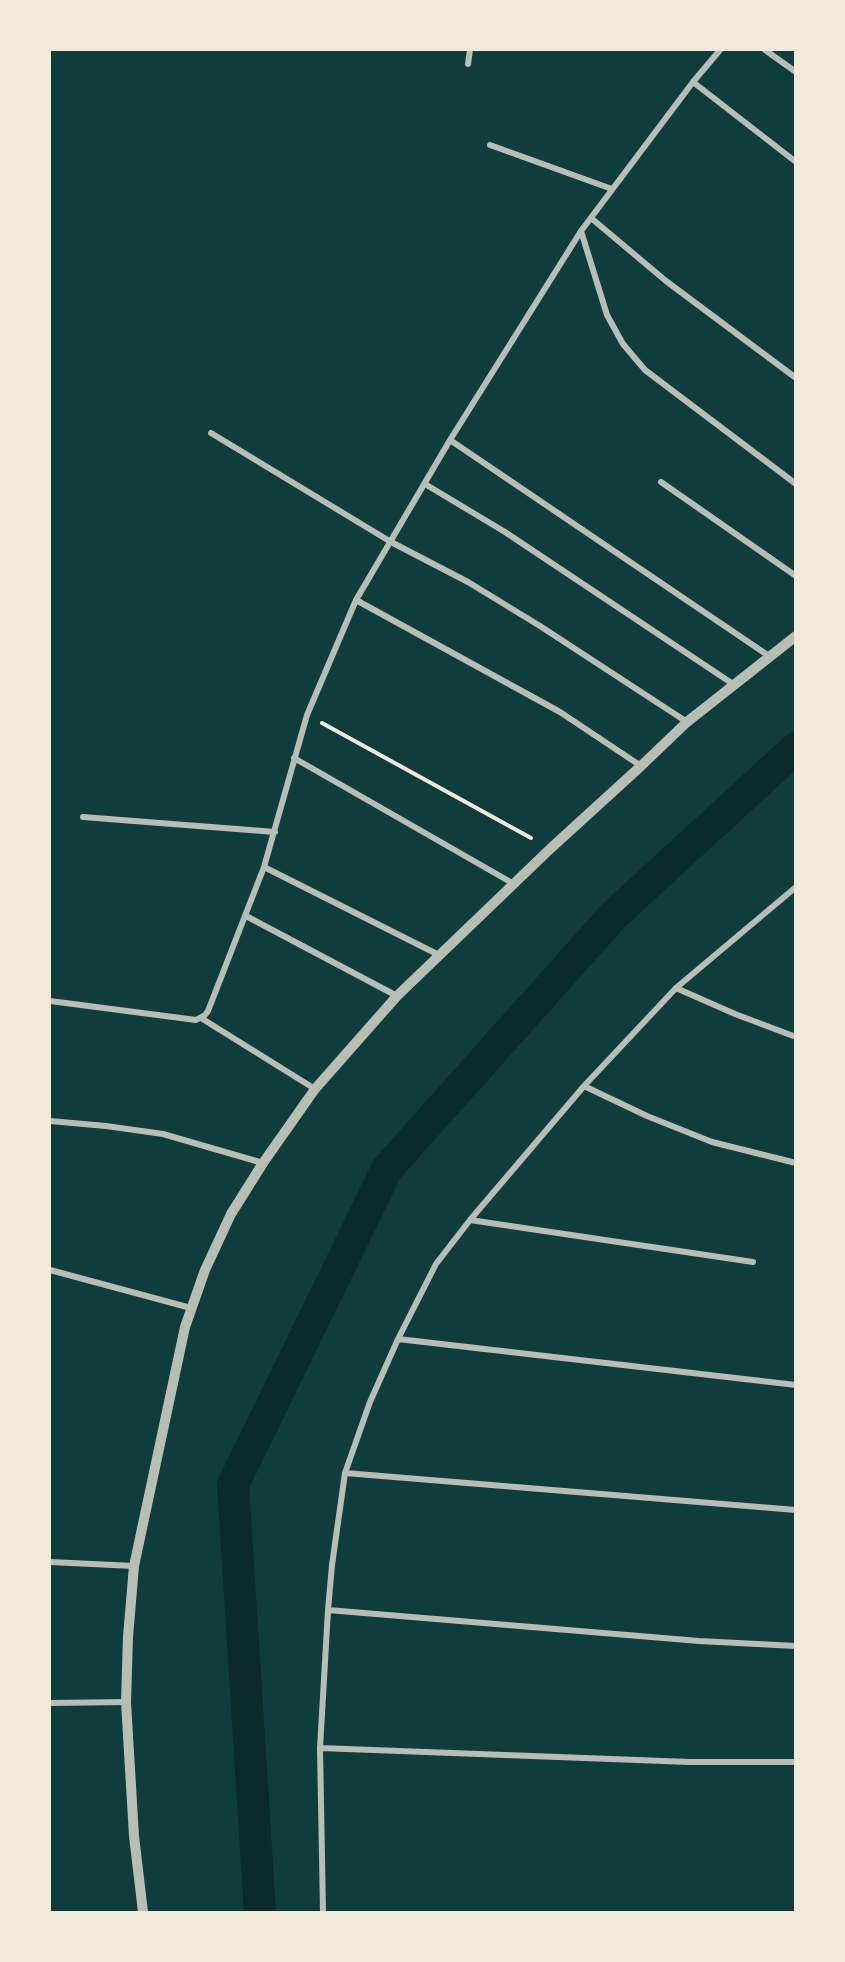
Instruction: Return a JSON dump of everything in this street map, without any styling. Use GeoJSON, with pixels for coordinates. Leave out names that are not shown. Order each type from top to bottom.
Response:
{"type":"FeatureCollection","features":[{"type":"Feature","properties":{"kind":"street"},"geometry":{"type":"LineString","coordinates":[[468,64],[470,50]]}},
{"type":"Feature","properties":{"kind":"street"},"geometry":{"type":"LineString","coordinates":[[50,1001],[196,1020],[208,1011],[264,867],[307,715],[356,600],[450,440],[581,231],[693,82],[720,50]]}},
{"type":"Feature","properties":{"kind":"street"},"geometry":{"type":"LineString","coordinates":[[765,50],[795,72]]}},
{"type":"Feature","properties":{"kind":"street"},"geometry":{"type":"LineString","coordinates":[[693,82],[795,162]]}},
{"type":"Feature","properties":{"kind":"street"},"geometry":{"type":"LineString","coordinates":[[490,145],[612,189]]}},
{"type":"Feature","properties":{"kind":"street"},"geometry":{"type":"LineString","coordinates":[[591,218],[666,281],[795,378]]}},
{"type":"Feature","properties":{"kind":"street"},"geometry":{"type":"LineString","coordinates":[[581,231],[607,315],[623,344],[645,370],[795,484]]}},
{"type":"Feature","properties":{"kind":"street"},"geometry":{"type":"LineString","coordinates":[[211,433],[391,542],[486,593],[687,722]]}},
{"type":"Feature","properties":{"kind":"street"},"geometry":{"type":"LineString","coordinates":[[450,440],[769,656]]}},
{"type":"Feature","properties":{"kind":"street"},"geometry":{"type":"LineString","coordinates":[[661,482],[795,576]]}},
{"type":"Feature","properties":{"kind":"street"},"geometry":{"type":"LineString","coordinates":[[425,484],[505,532],[733,684]]}},
{"type":"Feature","properties":{"kind":"street"},"geometry":{"type":"LineString","coordinates":[[356,600],[560,712],[641,766]]}},
{"type":"Feature","properties":{"kind":"street"},"geometry":{"type":"LineString","coordinates":[[143,1912],[134,1836],[126,1702],[128,1637],[134,1566],[185,1327],[205,1270],[231,1215],[263,1163],[315,1089],[397,996],[687,722],[795,636]]}},
{"type":"Feature","properties":{"kind":"street"},"geometry":{"type":"LineString","coordinates":[[294,758],[514,884]]}},
{"type":"Feature","properties":{"kind":"street"},"geometry":{"type":"LineString","coordinates":[[83,817],[275,832]]}},
{"type":"Feature","properties":{"kind":"street"},"geometry":{"type":"LineString","coordinates":[[264,867],[439,954]]}},
{"type":"Feature","properties":{"kind":"street"},"geometry":{"type":"LineString","coordinates":[[323,1912],[320,1748],[327,1610],[345,1473],[370,1402],[398,1339],[436,1264],[470,1220],[584,1086],[676,988],[795,887]]}},
{"type":"Feature","properties":{"kind":"street"},"geometry":{"type":"LineString","coordinates":[[246,916],[397,996]]}},
{"type":"Feature","properties":{"kind":"street"},"geometry":{"type":"LineString","coordinates":[[676,988],[795,1038]]}},
{"type":"Feature","properties":{"kind":"street"},"geometry":{"type":"LineString","coordinates":[[201,1018],[315,1089]]}},
{"type":"Feature","properties":{"kind":"street"},"geometry":{"type":"LineString","coordinates":[[584,1086],[647,1116],[712,1142],[795,1163]]}},
{"type":"Feature","properties":{"kind":"street"},"geometry":{"type":"LineString","coordinates":[[50,1121],[163,1134],[263,1163]]}},
{"type":"Feature","properties":{"kind":"street"},"geometry":{"type":"LineString","coordinates":[[470,1220],[753,1262]]}},
{"type":"Feature","properties":{"kind":"street"},"geometry":{"type":"LineString","coordinates":[[50,1270],[191,1308]]}},
{"type":"Feature","properties":{"kind":"street"},"geometry":{"type":"LineString","coordinates":[[398,1339],[795,1385]]}},
{"type":"Feature","properties":{"kind":"street"},"geometry":{"type":"LineString","coordinates":[[345,1473],[795,1510]]}},
{"type":"Feature","properties":{"kind":"street"},"geometry":{"type":"LineString","coordinates":[[50,1562],[134,1566]]}},
{"type":"Feature","properties":{"kind":"street"},"geometry":{"type":"LineString","coordinates":[[327,1610],[699,1641],[795,1646]]}},
{"type":"Feature","properties":{"kind":"street"},"geometry":{"type":"LineString","coordinates":[[50,1703],[126,1702]]}},
{"type":"Feature","properties":{"kind":"street"},"geometry":{"type":"LineString","coordinates":[[320,1748],[678,1761],[795,1762]]}},
{"type":"Feature","properties":{"kind":"path"},"geometry":{"type":"LineString","coordinates":[[307,715],[550,849]]}},
{"type":"Feature","properties":{"kind":"waterway"},"geometry":{"type":"LineString","coordinates":[[260,1912],[233,1485],[387,1169],[614,915],[796,748]]}}]}
